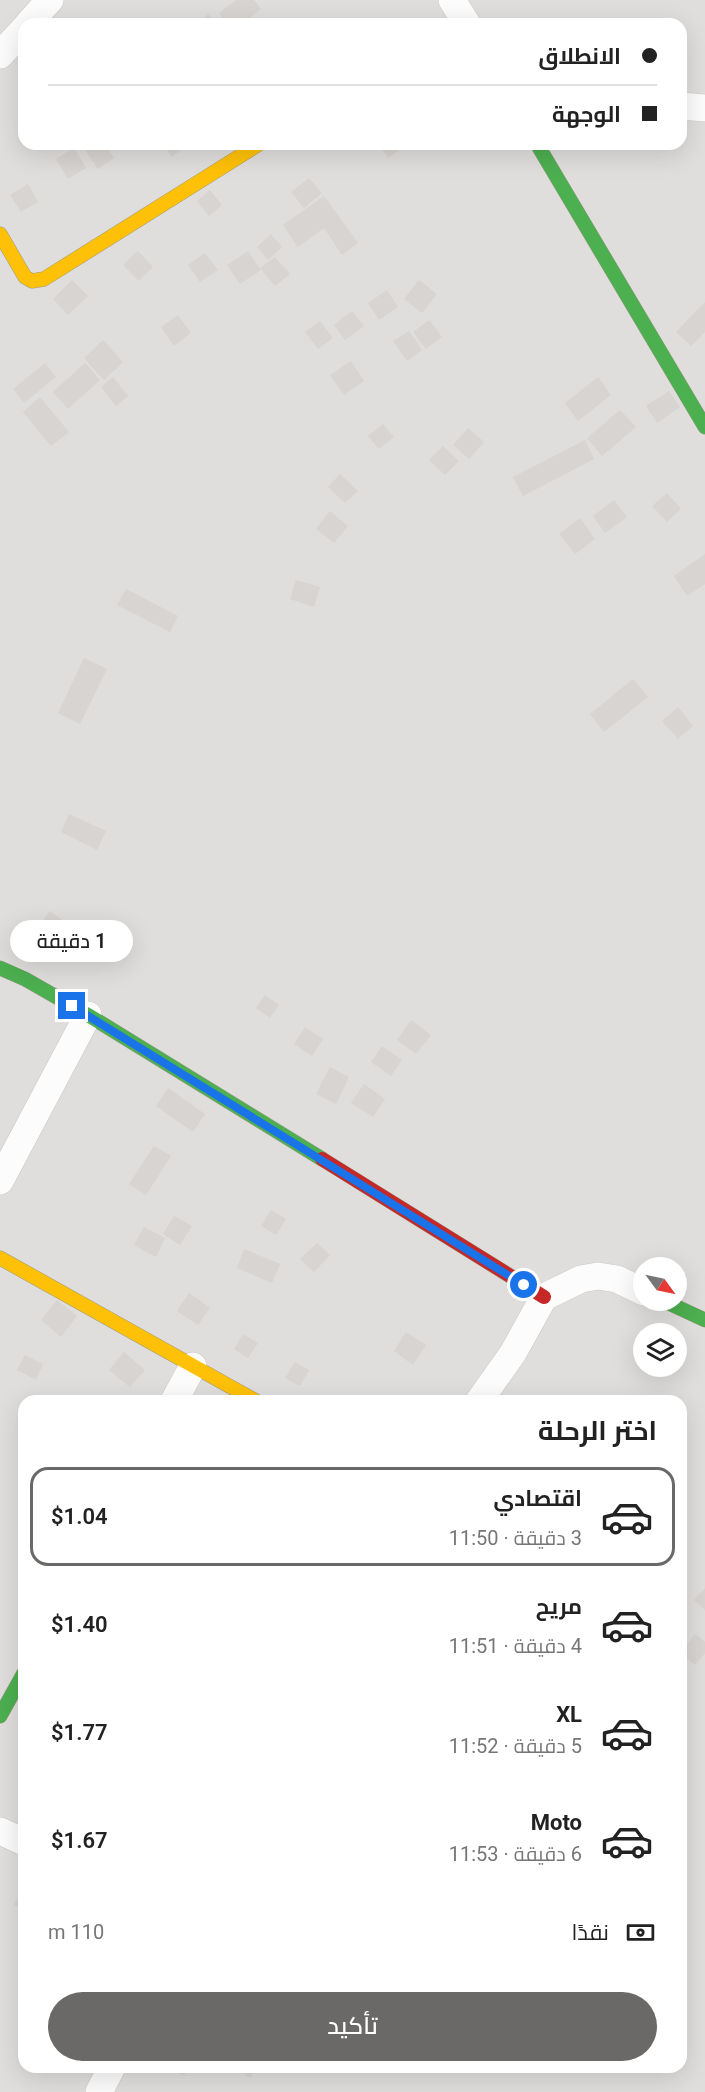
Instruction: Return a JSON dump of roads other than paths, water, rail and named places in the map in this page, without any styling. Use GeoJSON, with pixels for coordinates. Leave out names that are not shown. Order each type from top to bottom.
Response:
{"type":"FeatureCollection","features":[{"type":"Feature","properties":{"kind":"street"},"geometry":{"type":"LineString","coordinates":[[34,18],[50,0]]}},
{"type":"Feature","properties":{"kind":"street"},"geometry":{"type":"LineString","coordinates":[[453,0],[463,18]]}},
{"type":"Feature","properties":{"kind":"street"},"geometry":{"type":"LineString","coordinates":[[0,55],[18,36]]}},
{"type":"Feature","properties":{"kind":"street"},"geometry":{"type":"LineString","coordinates":[[687,106],[705,108]]}},
{"type":"Feature","properties":{"kind":"street"},"geometry":{"type":"LineString","coordinates":[[0,234],[25,277],[32,281],[44,279],[249,150]]}},
{"type":"Feature","properties":{"kind":"street"},"geometry":{"type":"LineString","coordinates":[[541,150],[705,428]]}},
{"type":"Feature","properties":{"kind":"street"},"geometry":{"type":"LineString","coordinates":[[0,968],[25,979],[88,1015],[544,1297]]}},
{"type":"Feature","properties":{"kind":"street"},"geometry":{"type":"LineString","coordinates":[[0,1181],[88,1015]]}},
{"type":"Feature","properties":{"kind":"street"},"geometry":{"type":"LineString","coordinates":[[0,1258],[245,1395]]}},
{"type":"Feature","properties":{"kind":"street"},"geometry":{"type":"LineString","coordinates":[[483,1395],[513,1353],[544,1297],[582,1279],[598,1276],[617,1280],[633,1287]]}},
{"type":"Feature","properties":{"kind":"street"},"geometry":{"type":"LineString","coordinates":[[686,1311],[705,1320]]}},
{"type":"Feature","properties":{"kind":"street"},"geometry":{"type":"LineString","coordinates":[[177,1395],[193,1366]]}},
{"type":"Feature","properties":{"kind":"street"},"geometry":{"type":"LineString","coordinates":[[0,1716],[18,1684]]}},
{"type":"Feature","properties":{"kind":"street"},"geometry":{"type":"LineString","coordinates":[[0,1831],[18,1839]]}},
{"type":"Feature","properties":{"kind":"street"},"geometry":{"type":"LineString","coordinates":[[99,2092],[109,2073]]}}]}
